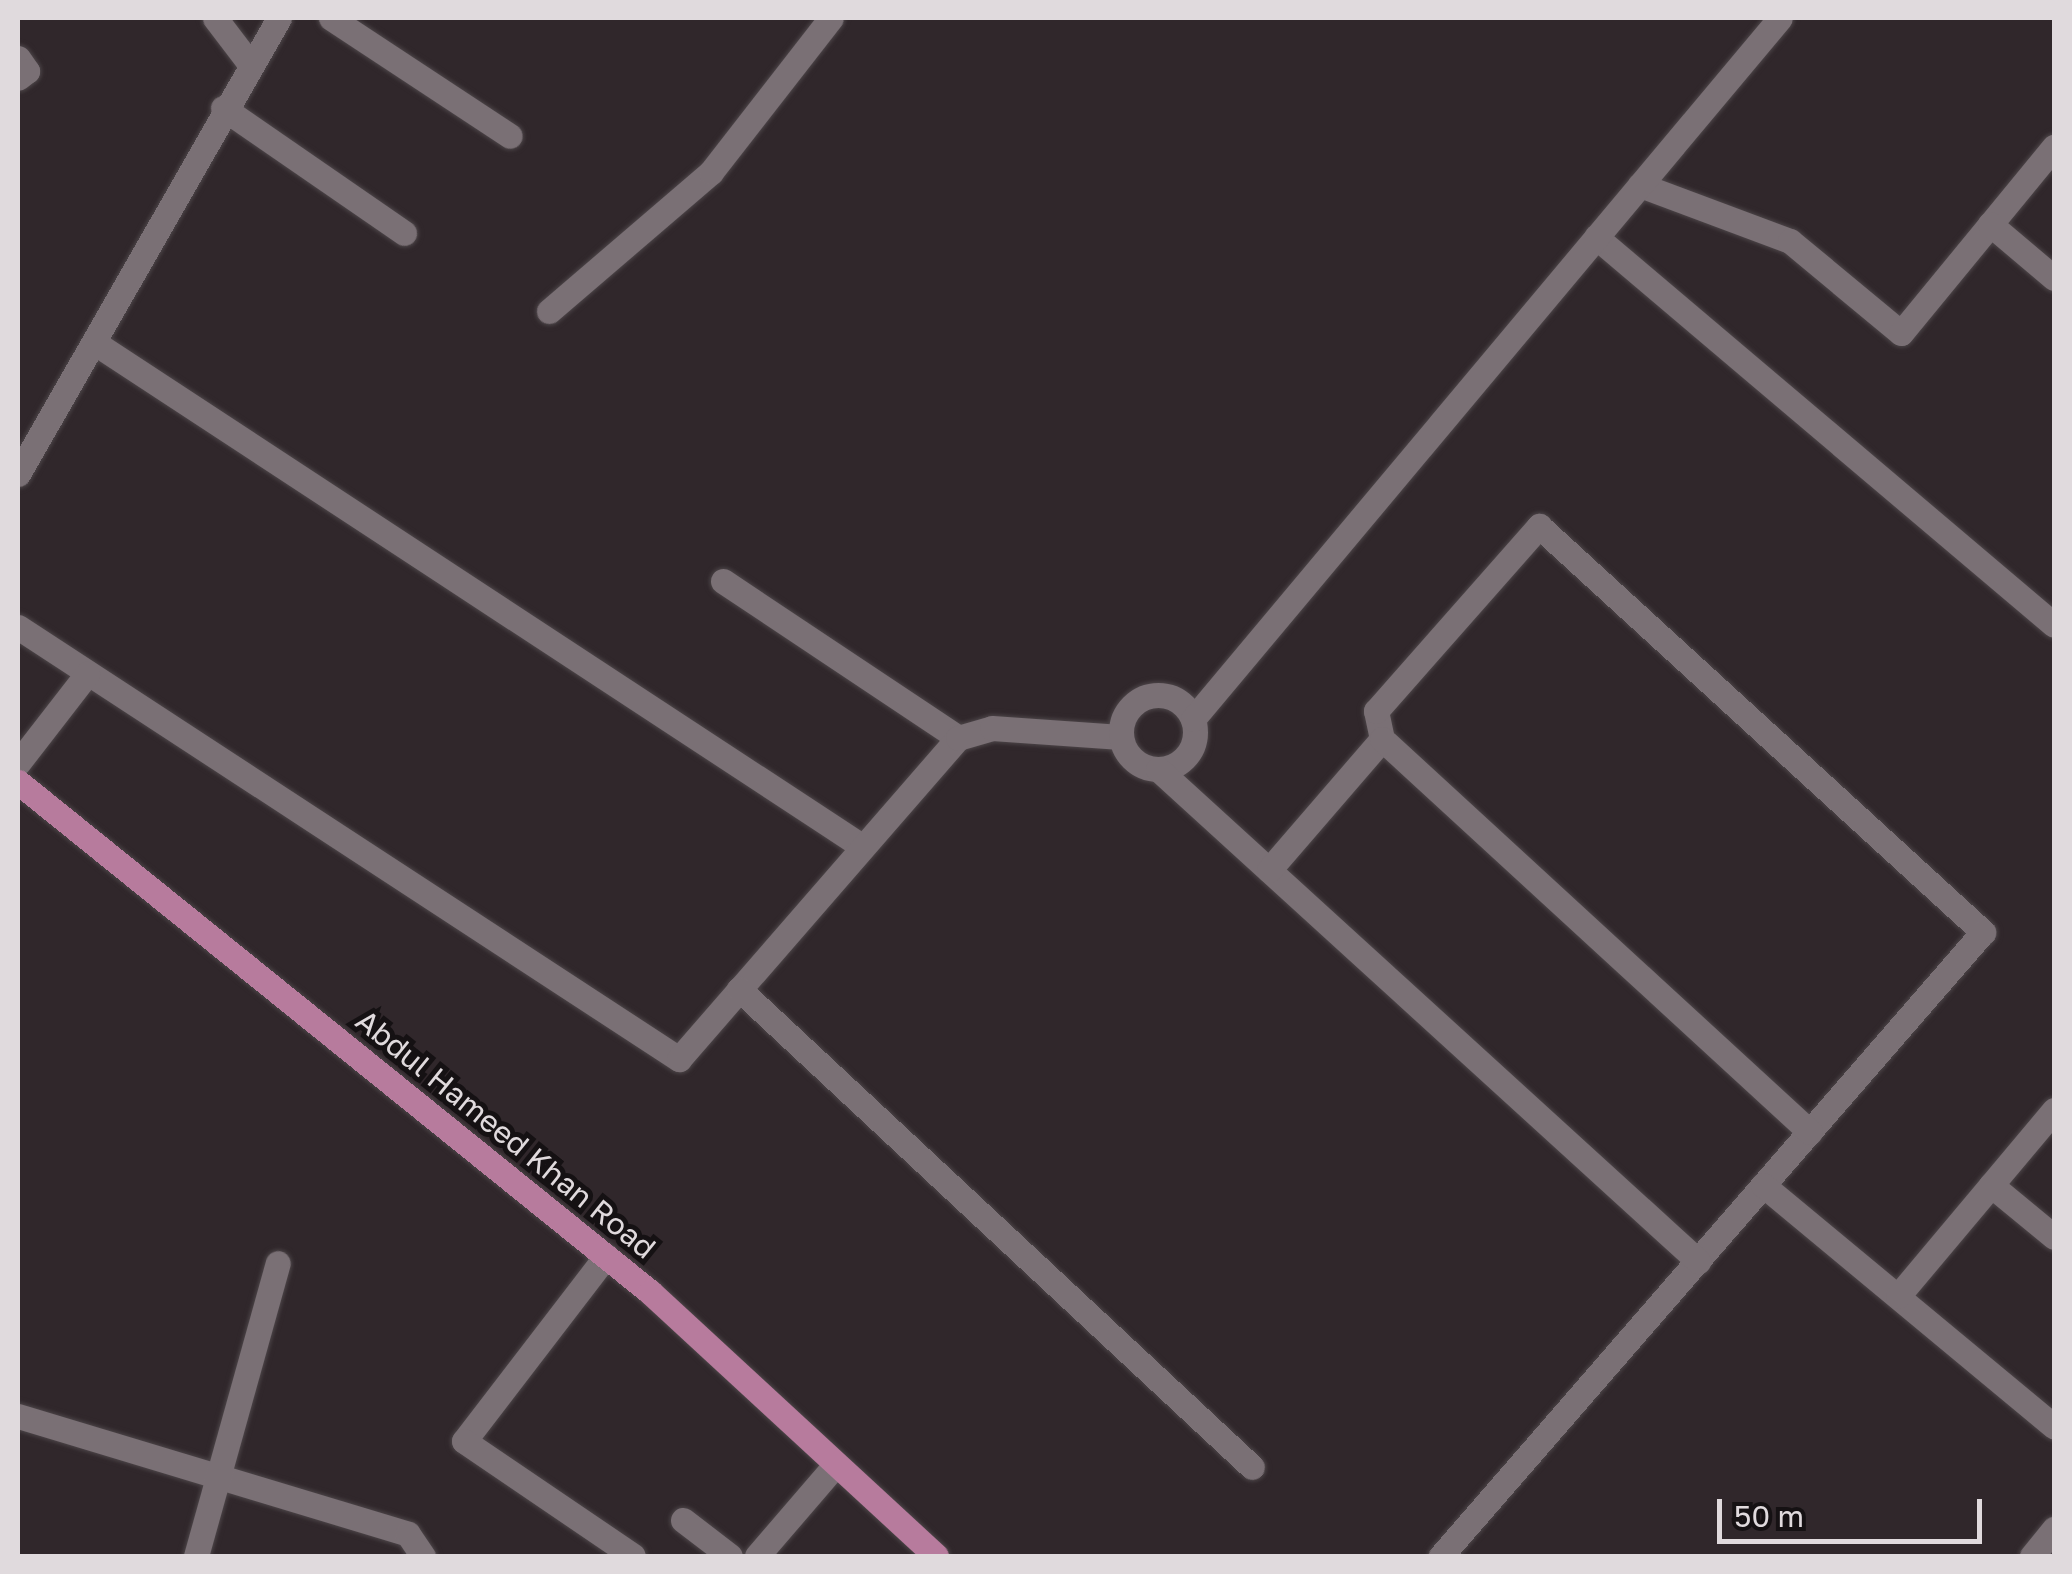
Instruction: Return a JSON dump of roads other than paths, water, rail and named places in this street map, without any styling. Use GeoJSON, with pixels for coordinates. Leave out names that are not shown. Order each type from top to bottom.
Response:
{"type":"FeatureCollection","features":[{"type":"Feature","properties":{"kind":"main road","name":"Abdul Hameed Khan Road"},"geometry":{"type":"LineString","coordinates":[[18,782],[606,1256],[936,1556]]}},
{"type":"Feature","properties":{"kind":"street"},"geometry":{"type":"LineString","coordinates":[[215,18],[250,64]]}},
{"type":"Feature","properties":{"kind":"street"},"geometry":{"type":"LineString","coordinates":[[18,474],[223,108],[279,18]]}},
{"type":"Feature","properties":{"kind":"street"},"geometry":{"type":"LineString","coordinates":[[331,18],[510,136]]}},
{"type":"Feature","properties":{"kind":"street"},"geometry":{"type":"LineString","coordinates":[[549,311],[711,172],[830,18]]}},
{"type":"Feature","properties":{"kind":"street"},"geometry":{"type":"LineString","coordinates":[[1158,770],[1192,748],[1193,719],[1780,18]]}},
{"type":"Feature","properties":{"kind":"street"},"geometry":{"type":"LineString","coordinates":[[18,58],[27,71],[18,78]]}},
{"type":"Feature","properties":{"kind":"street"},"geometry":{"type":"LineString","coordinates":[[223,108],[404,233]]}},
{"type":"Feature","properties":{"kind":"street"},"geometry":{"type":"LineString","coordinates":[[1640,184],[1790,240],[1901,333],[2054,147]]}},
{"type":"Feature","properties":{"kind":"street"},"geometry":{"type":"LineString","coordinates":[[1990,224],[2054,278]]}},
{"type":"Feature","properties":{"kind":"street"},"geometry":{"type":"LineString","coordinates":[[1596,238],[2054,625]]}},
{"type":"Feature","properties":{"kind":"street"},"geometry":{"type":"LineString","coordinates":[[95,342],[860,844]]}},
{"type":"Feature","properties":{"kind":"street"},"geometry":{"type":"LineString","coordinates":[[1441,1556],[1698,1261],[1810,1132],[1983,932],[1539,526],[1376,711],[1382,739],[1810,1132]]}},
{"type":"Feature","properties":{"kind":"street"},"geometry":{"type":"LineString","coordinates":[[722,582],[958,738]]}},
{"type":"Feature","properties":{"kind":"street"},"geometry":{"type":"LineString","coordinates":[[18,627],[680,1059],[860,844],[958,738],[992,728],[1121,738]]}},
{"type":"Feature","properties":{"kind":"street"},"geometry":{"type":"LineString","coordinates":[[18,763],[87,674]]}},
{"type":"Feature","properties":{"kind":"street"},"geometry":{"type":"LineString","coordinates":[[1121,738],[1142,699],[1172,698],[1193,719]]}},
{"type":"Feature","properties":{"kind":"street"},"geometry":{"type":"LineString","coordinates":[[1121,738],[1134,760],[1158,770],[1698,1261]]}},
{"type":"Feature","properties":{"kind":"street"},"geometry":{"type":"LineString","coordinates":[[1269,870],[1382,739]]}},
{"type":"Feature","properties":{"kind":"street"},"geometry":{"type":"LineString","coordinates":[[739,989],[1252,1468]]}},
{"type":"Feature","properties":{"kind":"street"},"geometry":{"type":"LineString","coordinates":[[1898,1296],[2054,1110]]}},
{"type":"Feature","properties":{"kind":"street"},"geometry":{"type":"LineString","coordinates":[[1991,1185],[2054,1237]]}},
{"type":"Feature","properties":{"kind":"street"},"geometry":{"type":"LineString","coordinates":[[1763,1186],[2054,1427]]}},
{"type":"Feature","properties":{"kind":"street"},"geometry":{"type":"LineString","coordinates":[[606,1256],[464,1441],[633,1556]]}},
{"type":"Feature","properties":{"kind":"street"},"geometry":{"type":"LineString","coordinates":[[196,1556],[278,1264]]}},
{"type":"Feature","properties":{"kind":"street"},"geometry":{"type":"LineString","coordinates":[[18,1416],[408,1534],[423,1556]]}},
{"type":"Feature","properties":{"kind":"street"},"geometry":{"type":"LineString","coordinates":[[757,1556],[836,1464]]}},
{"type":"Feature","properties":{"kind":"street"},"geometry":{"type":"LineString","coordinates":[[683,1520],[730,1556]]}},
{"type":"Feature","properties":{"kind":"street"},"geometry":{"type":"LineString","coordinates":[[2032,1556],[2054,1529]]}}]}
